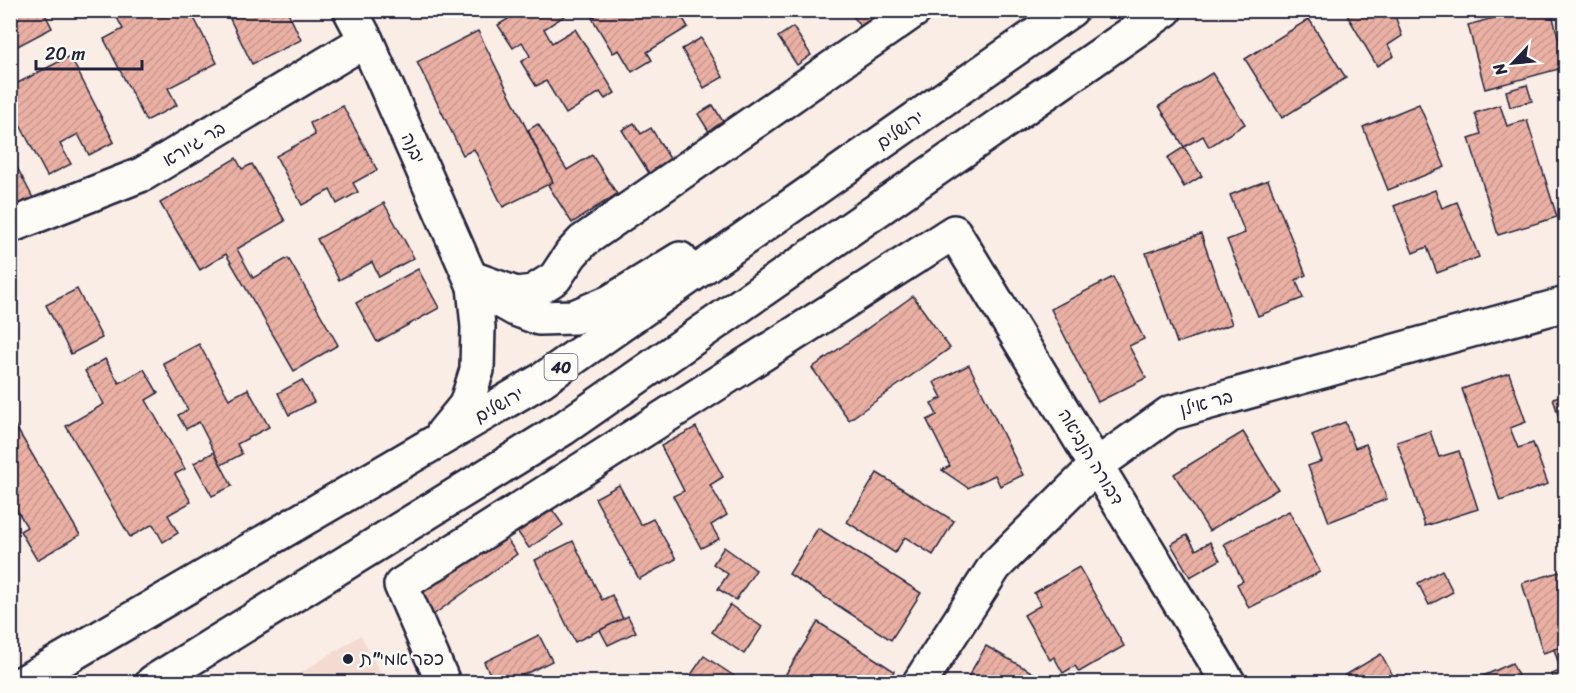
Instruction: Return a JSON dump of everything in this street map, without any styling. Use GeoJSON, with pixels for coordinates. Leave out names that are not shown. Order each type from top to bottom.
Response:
{"type":"FeatureCollection","features":[{"type":"Feature","properties":{"kind":"main road"},"geometry":{"type":"LineString","coordinates":[[473,282],[516,294],[532,292],[555,278],[583,241],[915,10]]}},
{"type":"Feature","properties":{"kind":"main road","name":"ירושלים"},"geometry":{"type":"LineString","coordinates":[[24,682],[542,380],[1071,10]]}},
{"type":"Feature","properties":{"kind":"main road"},"geometry":{"type":"LineString","coordinates":[[153,682],[564,428],[1165,10]]}},
{"type":"Feature","properties":{"kind":"main road","name":"יבנה"},"geometry":{"type":"LineString","coordinates":[[358,20],[473,282],[478,327],[477,370],[466,405],[434,444]]}},
{"type":"Feature","properties":{"kind":"main road","name":"בר גיורא"},"geometry":{"type":"LineString","coordinates":[[10,226],[143,174],[358,20]]}},
{"type":"Feature","properties":{"kind":"main road"},"geometry":{"type":"LineString","coordinates":[[473,282],[515,309],[539,318],[574,317],[610,302],[1004,57]]}},
{"type":"Feature","properties":{"kind":"main road","name":"דבורה הנביאה"},"geometry":{"type":"LineString","coordinates":[[443,682],[401,585],[954,232],[1228,682]]}},
{"type":"Feature","properties":{"kind":"main road","name":"בר אילן"},"geometry":{"type":"LineString","coordinates":[[920,682],[995,566],[1097,465],[1170,413],[1566,304]]}},
{"type":"Feature","properties":{"kind":"shaded area","name":"כפר אמי\"ת"},"geometry":{"type":"Polygon","coordinates":[[[361,635],[385,682],[286,682],[361,635]]]}},
{"type":"Feature","properties":{"kind":"building"},"geometry":{"type":"Polygon","coordinates":[[[10,10],[43,10],[52,28],[10,50],[10,10]]]}},
{"type":"Feature","properties":{"kind":"building"},"geometry":{"type":"Polygon","coordinates":[[[113,10],[145,10],[148,16],[159,10],[190,10],[217,63],[168,88],[177,105],[146,121],[104,39],[123,29],[113,10]]]}},
{"type":"Feature","properties":{"kind":"building"},"geometry":{"type":"Polygon","coordinates":[[[248,10],[287,10],[301,40],[252,64],[230,19],[248,10]]]}},
{"type":"Feature","properties":{"kind":"building"},"geometry":{"type":"Polygon","coordinates":[[[502,10],[564,10],[566,15],[544,29],[552,43],[575,29],[615,93],[605,99],[600,92],[566,114],[546,81],[536,86],[521,62],[530,56],[522,42],[513,48],[498,25],[508,19],[502,10]]]}},
{"type":"Feature","properties":{"kind":"building"},"geometry":{"type":"Polygon","coordinates":[[[605,10],[657,10],[661,17],[671,10],[678,10],[688,27],[647,52],[652,60],[632,72],[619,50],[613,53],[592,18],[605,10]]]}},
{"type":"Feature","properties":{"kind":"building"},"geometry":{"type":"Polygon","coordinates":[[[849,10],[892,10],[866,35],[849,10]]]}},
{"type":"Feature","properties":{"kind":"building"},"geometry":{"type":"Polygon","coordinates":[[[1344,10],[1393,10],[1402,36],[1388,45],[1394,56],[1377,66],[1344,10]]]}},
{"type":"Feature","properties":{"kind":"building"},"geometry":{"type":"Polygon","coordinates":[[[1522,10],[1551,10],[1566,67],[1485,89],[1468,25],[1522,10]]]}},
{"type":"Feature","properties":{"kind":"building"},"geometry":{"type":"Polygon","coordinates":[[[1309,19],[1346,78],[1282,118],[1245,59],[1309,19]]]}},
{"type":"Feature","properties":{"kind":"building"},"geometry":{"type":"Polygon","coordinates":[[[793,27],[811,55],[797,65],[778,37],[793,27]]]}},
{"type":"Feature","properties":{"kind":"building"},"geometry":{"type":"Polygon","coordinates":[[[478,31],[553,182],[503,207],[474,149],[463,155],[417,62],[478,31]]]}},
{"type":"Feature","properties":{"kind":"building"},"geometry":{"type":"Polygon","coordinates":[[[701,38],[723,77],[704,88],[682,49],[701,38]]]}},
{"type":"Feature","properties":{"kind":"building"},"geometry":{"type":"Polygon","coordinates":[[[70,56],[114,142],[89,155],[78,134],[60,144],[71,164],[47,176],[10,106],[10,87],[70,56]]]}},
{"type":"Feature","properties":{"kind":"building"},"geometry":{"type":"Polygon","coordinates":[[[1212,73],[1245,124],[1209,147],[1203,136],[1184,147],[1159,106],[1212,73]]]}},
{"type":"Feature","properties":{"kind":"building"},"geometry":{"type":"Polygon","coordinates":[[[1527,85],[1532,101],[1510,107],[1506,91],[1527,85]]]}},
{"type":"Feature","properties":{"kind":"building"},"geometry":{"type":"Polygon","coordinates":[[[1419,104],[1445,167],[1388,190],[1363,127],[1419,104]]]}},
{"type":"Feature","properties":{"kind":"building"},"geometry":{"type":"Polygon","coordinates":[[[713,105],[728,130],[713,138],[698,114],[713,105]]]}},
{"type":"Feature","properties":{"kind":"building"},"geometry":{"type":"Polygon","coordinates":[[[1500,105],[1507,126],[1527,120],[1557,217],[1498,235],[1469,138],[1481,134],[1475,113],[1500,105]]]}},
{"type":"Feature","properties":{"kind":"building"},"geometry":{"type":"Polygon","coordinates":[[[343,106],[377,170],[353,183],[358,192],[337,204],[330,190],[302,205],[276,156],[315,135],[310,123],[343,106]]]}},
{"type":"Feature","properties":{"kind":"building"},"geometry":{"type":"Polygon","coordinates":[[[634,123],[641,134],[651,128],[674,165],[652,178],[622,130],[634,123]]]}},
{"type":"Feature","properties":{"kind":"building"},"geometry":{"type":"Polygon","coordinates":[[[538,124],[567,170],[592,155],[617,194],[572,223],[548,185],[553,182],[528,130],[538,124]]]}},
{"type":"Feature","properties":{"kind":"building"},"geometry":{"type":"Polygon","coordinates":[[[1184,147],[1202,176],[1184,187],[1167,158],[1184,147]]]}},
{"type":"Feature","properties":{"kind":"building"},"geometry":{"type":"Polygon","coordinates":[[[10,154],[34,200],[20,207],[10,188],[10,154]]]}},
{"type":"Feature","properties":{"kind":"building"},"geometry":{"type":"Polygon","coordinates":[[[236,158],[242,169],[252,164],[285,221],[237,249],[253,278],[288,258],[338,345],[294,371],[226,254],[200,270],[160,203],[236,158]]]}},
{"type":"Feature","properties":{"kind":"building"},"geometry":{"type":"Polygon","coordinates":[[[1268,180],[1306,275],[1296,280],[1303,298],[1258,316],[1227,240],[1245,233],[1230,195],[1268,180]]]}},
{"type":"Feature","properties":{"kind":"building"},"geometry":{"type":"Polygon","coordinates":[[[1435,190],[1442,208],[1457,202],[1479,257],[1437,273],[1427,247],[1413,253],[1394,206],[1435,190]]]}},
{"type":"Feature","properties":{"kind":"building"},"geometry":{"type":"Polygon","coordinates":[[[384,203],[414,258],[379,277],[372,262],[339,280],[317,239],[384,203]]]}},
{"type":"Feature","properties":{"kind":"building"},"geometry":{"type":"Polygon","coordinates":[[[1201,234],[1232,324],[1177,343],[1146,253],[1201,234]]]}},
{"type":"Feature","properties":{"kind":"building"},"geometry":{"type":"Polygon","coordinates":[[[418,269],[439,308],[377,342],[356,303],[418,269]]]}},
{"type":"Feature","properties":{"kind":"building"},"geometry":{"type":"Polygon","coordinates":[[[1113,277],[1144,339],[1129,346],[1146,378],[1098,402],[1051,309],[1113,277]]]}},
{"type":"Feature","properties":{"kind":"building"},"geometry":{"type":"Polygon","coordinates":[[[77,289],[102,338],[71,354],[46,305],[77,289]]]}},
{"type":"Feature","properties":{"kind":"building"},"geometry":{"type":"Polygon","coordinates":[[[913,296],[950,348],[849,420],[812,368],[913,296]]]}},
{"type":"Feature","properties":{"kind":"building"},"geometry":{"type":"Polygon","coordinates":[[[199,344],[229,399],[248,389],[269,427],[237,444],[242,454],[221,465],[199,422],[186,429],[178,415],[188,410],[163,363],[199,344]]]}},
{"type":"Feature","properties":{"kind":"building"},"geometry":{"type":"Polygon","coordinates":[[[105,359],[119,383],[144,369],[158,393],[146,400],[185,469],[175,474],[191,502],[168,515],[178,533],[163,542],[153,524],[130,537],[66,426],[104,404],[85,371],[105,359]]]}},
{"type":"Feature","properties":{"kind":"building"},"geometry":{"type":"Polygon","coordinates":[[[969,365],[1023,475],[1000,486],[995,475],[968,488],[942,470],[950,466],[927,420],[937,415],[931,403],[942,398],[934,382],[969,365]]]}},
{"type":"Feature","properties":{"kind":"building"},"geometry":{"type":"Polygon","coordinates":[[[1509,373],[1526,422],[1510,428],[1518,448],[1533,443],[1548,484],[1500,501],[1462,389],[1509,373]]]}},
{"type":"Feature","properties":{"kind":"building"},"geometry":{"type":"Polygon","coordinates":[[[302,380],[314,402],[289,415],[278,393],[302,380]]]}},
{"type":"Feature","properties":{"kind":"building"},"geometry":{"type":"Polygon","coordinates":[[[1566,394],[1566,441],[1553,398],[1566,394]]]}},
{"type":"Feature","properties":{"kind":"building"},"geometry":{"type":"Polygon","coordinates":[[[10,417],[80,535],[37,560],[20,531],[27,527],[10,498],[10,417]]]}},
{"type":"Feature","properties":{"kind":"building"},"geometry":{"type":"Polygon","coordinates":[[[1345,422],[1355,448],[1366,444],[1387,499],[1329,522],[1308,466],[1322,461],[1312,435],[1345,422]]]}},
{"type":"Feature","properties":{"kind":"building"},"geometry":{"type":"Polygon","coordinates":[[[696,427],[723,477],[710,485],[727,515],[711,525],[719,539],[701,548],[673,496],[684,491],[661,446],[696,427]]]}},
{"type":"Feature","properties":{"kind":"building"},"geometry":{"type":"Polygon","coordinates":[[[1430,431],[1439,457],[1459,451],[1478,509],[1425,526],[1397,442],[1430,431]]]}},
{"type":"Feature","properties":{"kind":"building"},"geometry":{"type":"Polygon","coordinates":[[[1243,432],[1278,489],[1209,531],[1174,474],[1243,432]]]}},
{"type":"Feature","properties":{"kind":"building"},"geometry":{"type":"Polygon","coordinates":[[[214,452],[232,486],[212,496],[194,463],[214,452]]]}},
{"type":"Feature","properties":{"kind":"building"},"geometry":{"type":"Polygon","coordinates":[[[877,473],[954,521],[933,555],[905,537],[895,553],[847,522],[877,473]]]}},
{"type":"Feature","properties":{"kind":"building"},"geometry":{"type":"Polygon","coordinates":[[[619,485],[641,525],[653,519],[676,559],[639,579],[595,498],[619,485]]]}},
{"type":"Feature","properties":{"kind":"building"},"geometry":{"type":"Polygon","coordinates":[[[546,501],[563,525],[529,548],[512,524],[546,501]]]}},
{"type":"Feature","properties":{"kind":"building"},"geometry":{"type":"Polygon","coordinates":[[[1289,511],[1320,572],[1249,608],[1237,584],[1243,581],[1224,544],[1289,511]]]}},
{"type":"Feature","properties":{"kind":"building"},"geometry":{"type":"Polygon","coordinates":[[[818,528],[921,593],[891,640],[789,574],[818,528]]]}},
{"type":"Feature","properties":{"kind":"building"},"geometry":{"type":"Polygon","coordinates":[[[502,532],[517,554],[433,615],[418,593],[502,532]]]}},
{"type":"Feature","properties":{"kind":"building"},"geometry":{"type":"Polygon","coordinates":[[[1187,535],[1196,550],[1210,542],[1220,560],[1190,577],[1171,544],[1187,535]]]}},
{"type":"Feature","properties":{"kind":"building"},"geometry":{"type":"Polygon","coordinates":[[[573,541],[602,600],[612,595],[623,619],[575,642],[535,560],[573,541]]]}},
{"type":"Feature","properties":{"kind":"building"},"geometry":{"type":"Polygon","coordinates":[[[724,547],[756,570],[736,600],[718,589],[728,574],[713,564],[724,547]]]}},
{"type":"Feature","properties":{"kind":"building"},"geometry":{"type":"Polygon","coordinates":[[[1079,567],[1124,646],[1079,672],[1075,666],[1063,673],[1054,657],[1050,660],[1024,615],[1041,605],[1034,593],[1079,567]]]}},
{"type":"Feature","properties":{"kind":"building"},"geometry":{"type":"Polygon","coordinates":[[[1442,570],[1453,592],[1429,605],[1418,583],[1442,570]]]}},
{"type":"Feature","properties":{"kind":"building"},"geometry":{"type":"Polygon","coordinates":[[[1566,570],[1566,646],[1543,653],[1522,583],[1566,570]]]}},
{"type":"Feature","properties":{"kind":"building"},"geometry":{"type":"Polygon","coordinates":[[[730,605],[762,627],[744,654],[712,632],[730,605]]]}},
{"type":"Feature","properties":{"kind":"building"},"geometry":{"type":"Polygon","coordinates":[[[628,616],[636,632],[608,645],[600,630],[628,616]]]}},
{"type":"Feature","properties":{"kind":"building"},"geometry":{"type":"Polygon","coordinates":[[[818,622],[894,671],[887,682],[793,682],[784,677],[818,622]]]}},
{"type":"Feature","properties":{"kind":"building"},"geometry":{"type":"Polygon","coordinates":[[[539,635],[552,661],[509,682],[494,682],[484,662],[539,635]]]}},
{"type":"Feature","properties":{"kind":"building"},"geometry":{"type":"Polygon","coordinates":[[[986,646],[1049,682],[965,682],[986,646]]]}},
{"type":"Feature","properties":{"kind":"building"},"geometry":{"type":"Polygon","coordinates":[[[1566,646],[1566,682],[1554,682],[1551,674],[1561,671],[1554,649],[1566,646]]]}},
{"type":"Feature","properties":{"kind":"building"},"geometry":{"type":"Polygon","coordinates":[[[1381,654],[1396,681],[1406,675],[1411,682],[1342,682],[1344,676],[1381,654]]]}},
{"type":"Feature","properties":{"kind":"building"},"geometry":{"type":"Polygon","coordinates":[[[704,656],[743,682],[686,682],[704,656]]]}},
{"type":"Feature","properties":{"kind":"building"},"geometry":{"type":"Polygon","coordinates":[[[1512,663],[1521,682],[1470,682],[1512,663]]]}},
{"type":"Feature","properties":{"kind":"place","name":"כפר אמי\"ת"},"geometry":{"type":"Point","coordinates":[348,659]}}]}
